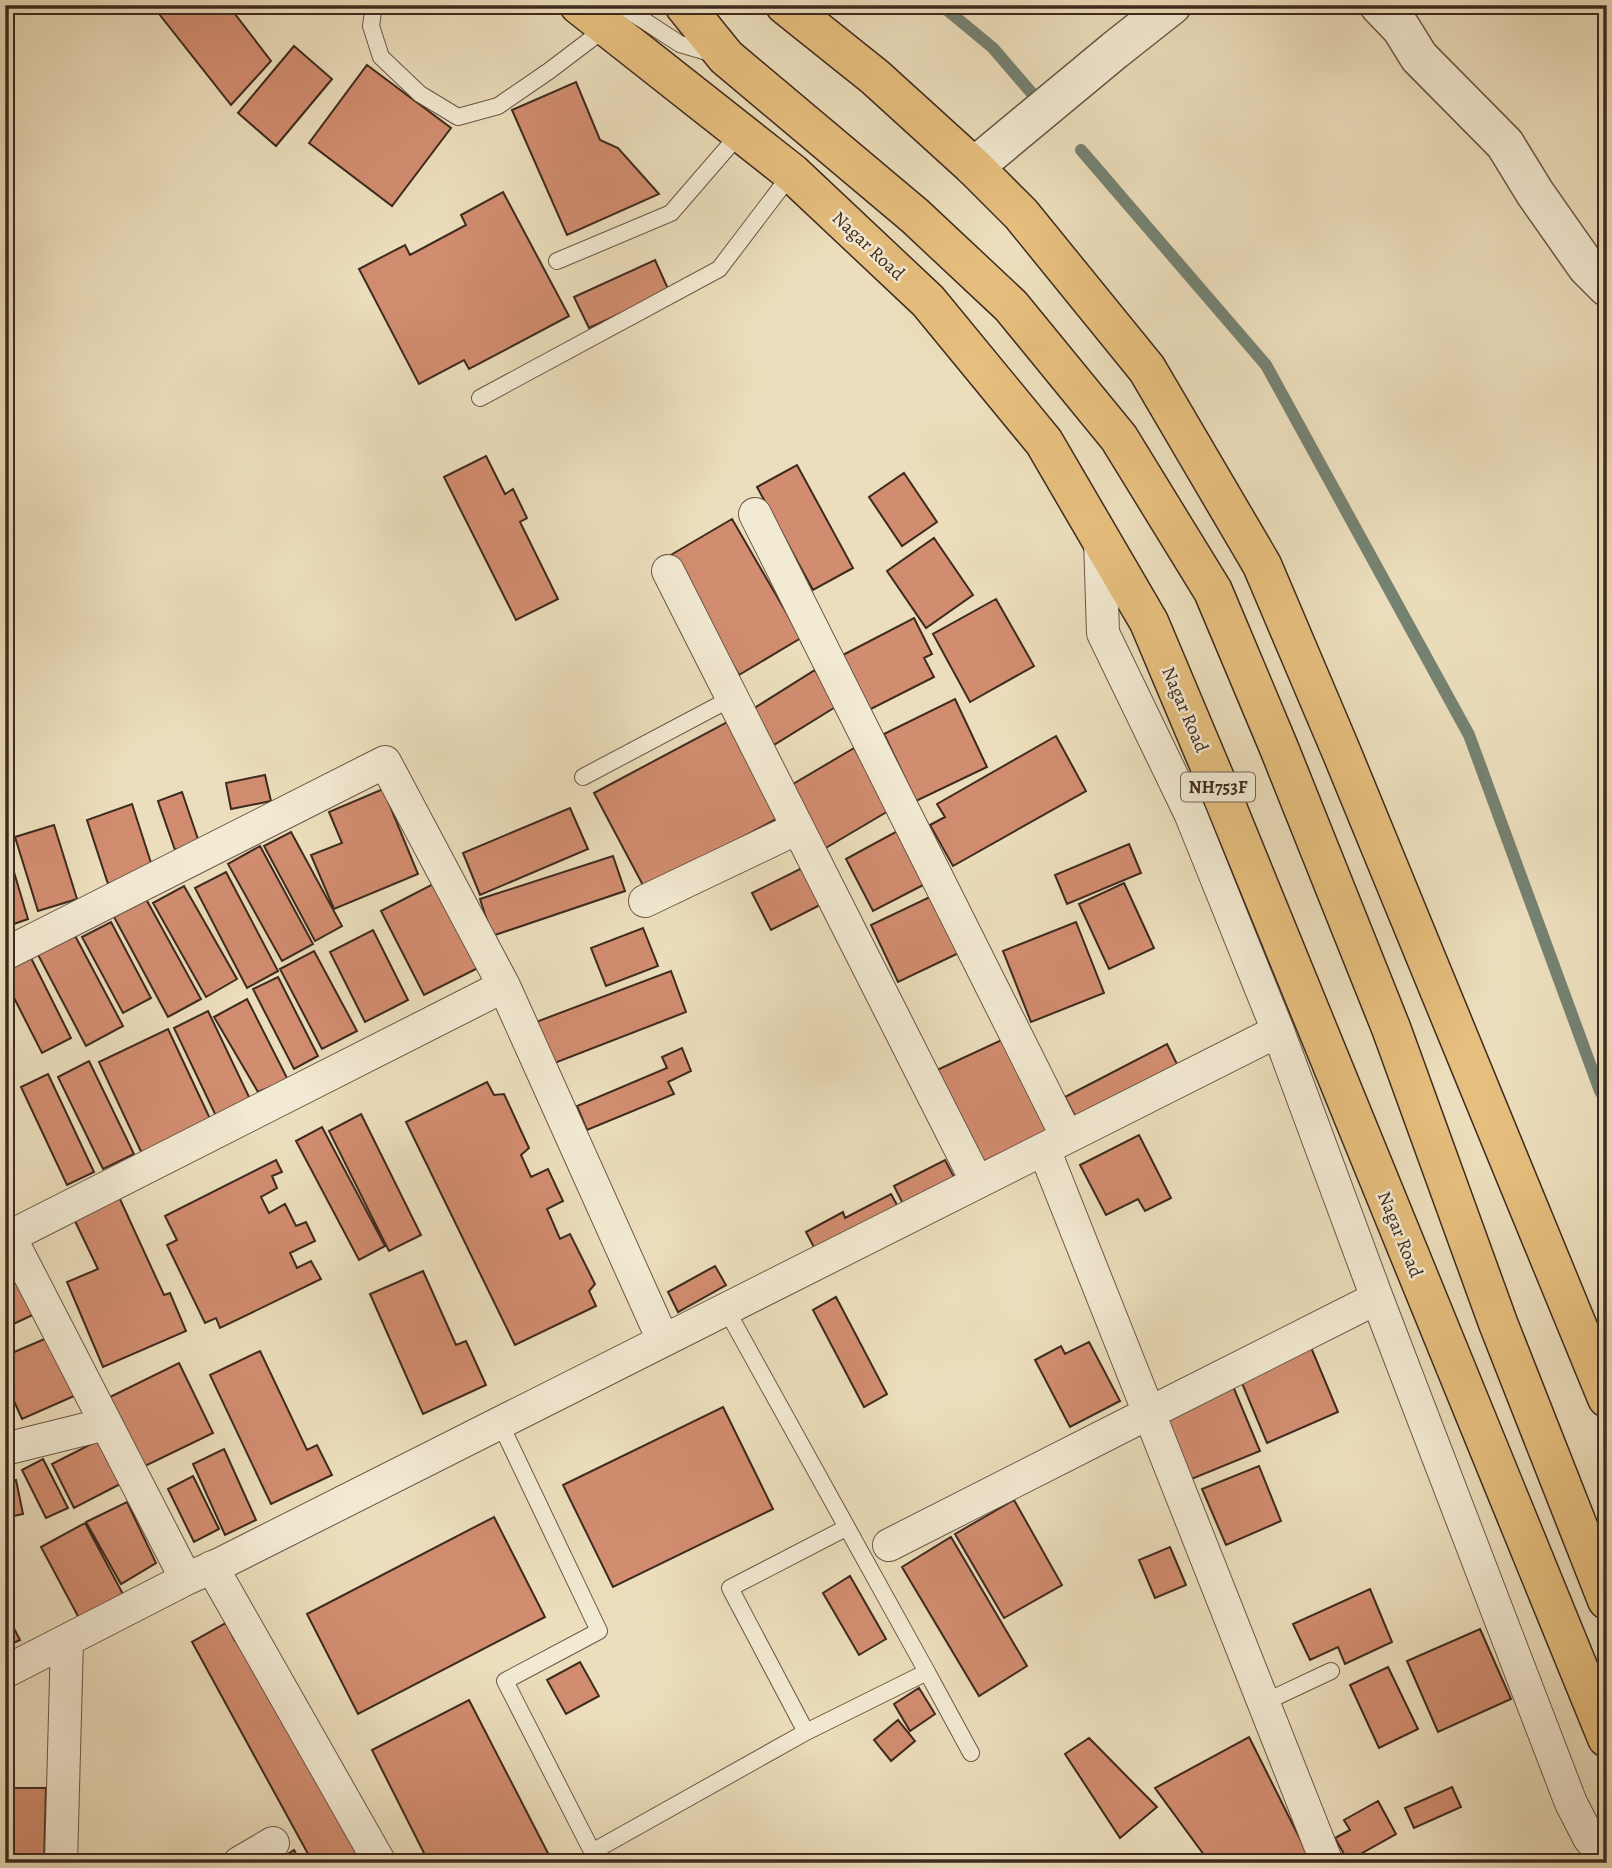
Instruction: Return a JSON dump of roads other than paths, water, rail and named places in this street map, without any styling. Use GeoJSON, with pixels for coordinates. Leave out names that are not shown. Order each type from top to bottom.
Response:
{"type":"FeatureCollection","features":[{"type":"Feature","properties":{"kind":"highway"},"geometry":{"type":"LineString","coordinates":[[684,5],[726,57],[915,216],[1011,306],[1119,438],[1213,591],[1391,1028],[1498,1323],[1607,1600]]}},
{"type":"Feature","properties":{"kind":"highway"},"geometry":{"type":"LineString","coordinates":[[785,5],[875,77],[974,167],[1021,214],[1147,369],[1262,565],[1607,1398]]}},
{"type":"Feature","properties":{"kind":"highway","name":"Nagar Road"},"geometry":{"type":"LineString","coordinates":[[602,12],[792,173],[928,302],[1044,442],[1149,622],[1607,1738]]}},
{"type":"Feature","properties":{"kind":"street"},"geometry":{"type":"LineString","coordinates":[[974,167],[1172,5]]}},
{"type":"Feature","properties":{"kind":"street"},"geometry":{"type":"LineString","coordinates":[[1379,5],[1401,28],[1419,57],[1505,144],[1535,193],[1587,267],[1607,287]]}},
{"type":"Feature","properties":{"kind":"street"},"geometry":{"type":"LineString","coordinates":[[755,514],[1056,1143],[1149,1413],[1326,1863]]}},
{"type":"Feature","properties":{"kind":"street"},"geometry":{"type":"LineString","coordinates":[[1101,540],[1103,634],[1190,813],[1278,1031],[1377,1298],[1571,1803],[1589,1838],[1607,1861]]}},
{"type":"Feature","properties":{"kind":"street"},"geometry":{"type":"LineString","coordinates":[[668,572],[977,1182]]}},
{"type":"Feature","properties":{"kind":"street"},"geometry":{"type":"LineString","coordinates":[[5,954],[385,762],[504,986],[663,1340]]}},
{"type":"Feature","properties":{"kind":"street"},"geometry":{"type":"LineString","coordinates":[[645,901],[798,828]]}},
{"type":"Feature","properties":{"kind":"street"},"geometry":{"type":"LineString","coordinates":[[380,1863],[106,1424],[8,1238],[504,986]]}},
{"type":"Feature","properties":{"kind":"street"},"geometry":{"type":"LineString","coordinates":[[5,1672],[1278,1031]]}},
{"type":"Feature","properties":{"kind":"street"},"geometry":{"type":"LineString","coordinates":[[889,1545],[1377,1298]]}},
{"type":"Feature","properties":{"kind":"street"},"geometry":{"type":"LineString","coordinates":[[5,1449],[106,1424]]}},
{"type":"Feature","properties":{"kind":"street"},"geometry":{"type":"LineString","coordinates":[[61,1863],[67,1641]]}},
{"type":"Feature","properties":{"kind":"street"},"geometry":{"type":"LineString","coordinates":[[239,1863],[274,1843]]}},
{"type":"Feature","properties":{"kind":"lane"},"geometry":{"type":"LineString","coordinates":[[374,5],[371,26],[381,57],[420,94],[458,117],[498,106],[549,71],[602,12],[680,44],[726,57]]}},
{"type":"Feature","properties":{"kind":"lane"},"geometry":{"type":"LineString","coordinates":[[558,261],[671,213],[741,132]]}},
{"type":"Feature","properties":{"kind":"lane"},"geometry":{"type":"LineString","coordinates":[[480,398],[719,269],[792,173]]}},
{"type":"Feature","properties":{"kind":"lane"},"geometry":{"type":"LineString","coordinates":[[583,777],[732,698]]}},
{"type":"Feature","properties":{"kind":"lane"},"geometry":{"type":"LineString","coordinates":[[726,1310],[971,1752]]}},
{"type":"Feature","properties":{"kind":"lane"},"geometry":{"type":"LineString","coordinates":[[500,1423],[599,1631],[505,1681],[595,1858],[806,1732],[927,1671]]}},
{"type":"Feature","properties":{"kind":"lane"},"geometry":{"type":"LineString","coordinates":[[806,1732],[730,1588],[846,1528]]}},
{"type":"Feature","properties":{"kind":"lane"},"geometry":{"type":"LineString","coordinates":[[1264,1703],[1331,1671]]}},
{"type":"Feature","properties":{"kind":"waterway"},"geometry":{"type":"LineString","coordinates":[[941,5],[993,48],[1035,97]]}},
{"type":"Feature","properties":{"kind":"waterway"},"geometry":{"type":"LineString","coordinates":[[1081,150],[1266,365],[1469,735],[1600,1091],[1607,1102]]}}]}
